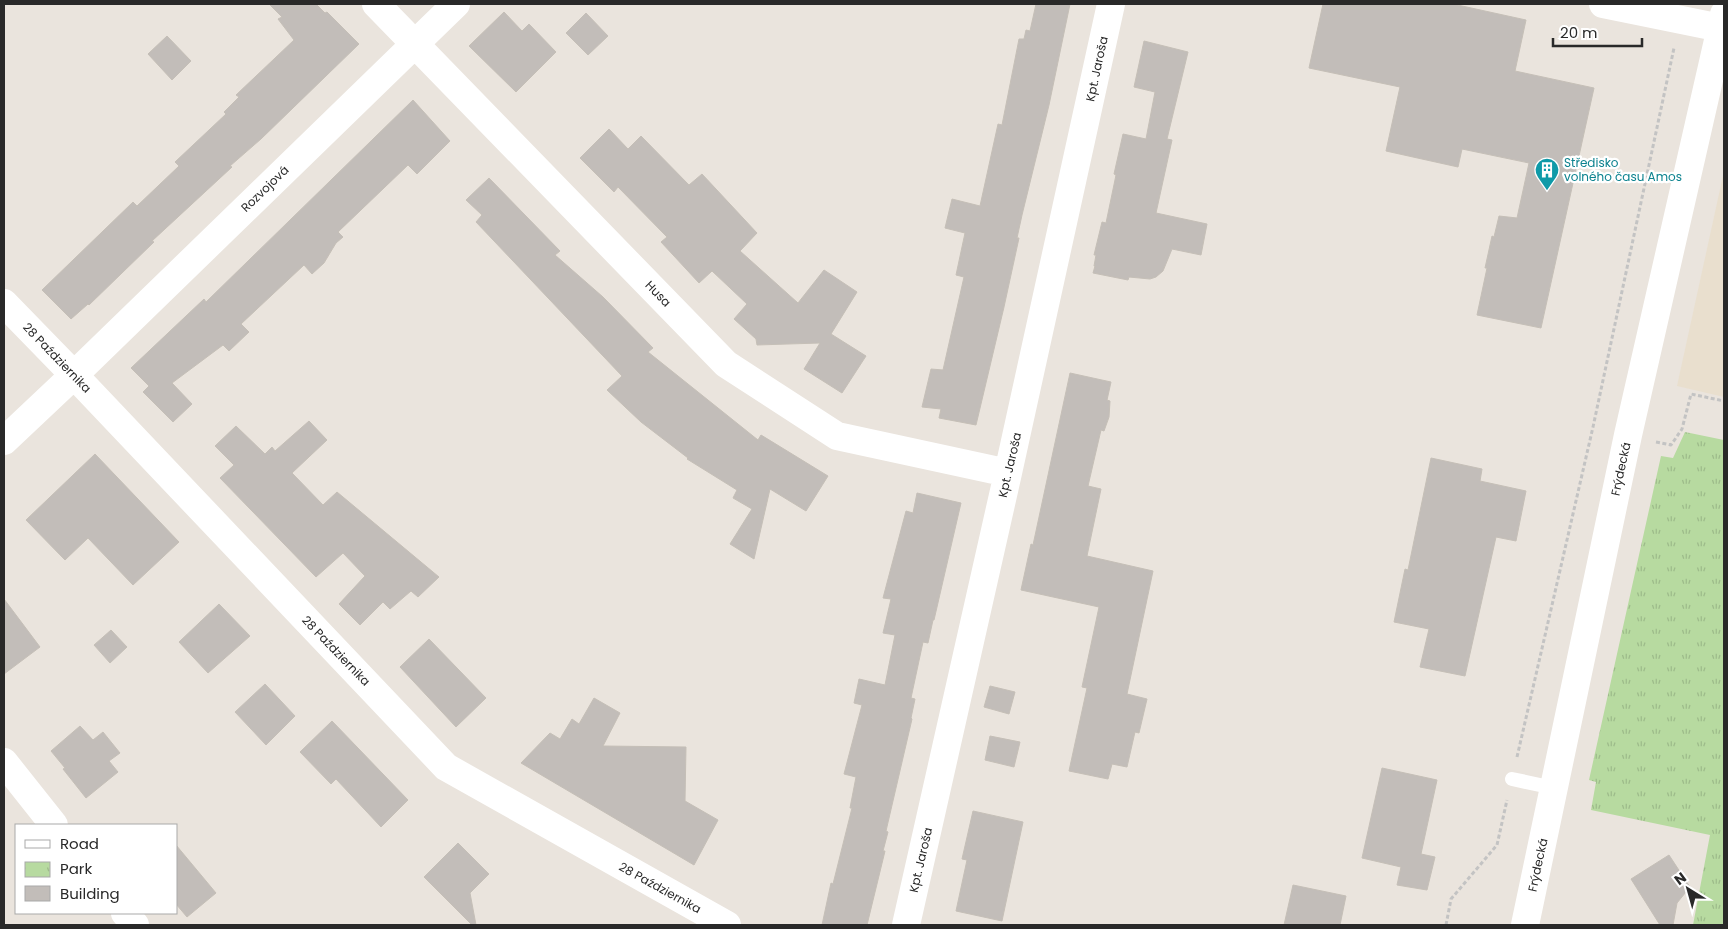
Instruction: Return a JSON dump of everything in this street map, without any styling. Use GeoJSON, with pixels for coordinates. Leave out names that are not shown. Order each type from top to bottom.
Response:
{"type":"FeatureCollection","features":[{"type":"Feature","properties":{"kind":"street","name":"Husa"},"geometry":{"type":"LineString","coordinates":[[376,4],[726,364],[837,436],[1008,473]]}},
{"type":"Feature","properties":{"kind":"street","name":"Rozvojová"},"geometry":{"type":"LineString","coordinates":[[4,441],[456,4]]}},
{"type":"Feature","properties":{"kind":"street","name":"Kpt. Jaroša"},"geometry":{"type":"LineString","coordinates":[[906,925],[1111,4]]}},
{"type":"Feature","properties":{"kind":"street"},"geometry":{"type":"LineString","coordinates":[[1603,4],[1680,20],[1723,21]]}},
{"type":"Feature","properties":{"kind":"street","name":"Frýdecká"},"geometry":{"type":"LineString","coordinates":[[1525,925],[1628,435],[1723,21]]}},
{"type":"Feature","properties":{"kind":"street","name":"28 Października"},"geometry":{"type":"LineString","coordinates":[[4,303],[446,766],[727,925]]}},
{"type":"Feature","properties":{"kind":"street"},"geometry":{"type":"LineString","coordinates":[[4,762],[53,824]]}},
{"type":"Feature","properties":{"kind":"street"},"geometry":{"type":"LineString","coordinates":[[126,914],[135,925]]}},
{"type":"Feature","properties":{"kind":"lane"},"geometry":{"type":"LineString","coordinates":[[1512,779],[1554,788]]}},
{"type":"Feature","properties":{"kind":"path"},"geometry":{"type":"LineString","coordinates":[[1446,925],[1452,899],[1497,845],[1594,427],[1680,20]]}},
{"type":"Feature","properties":{"kind":"path"},"geometry":{"type":"LineString","coordinates":[[1594,427],[1671,445],[1682,429],[1691,394],[1724,401]]}},
{"type":"Feature","properties":{"kind":"shaded area"},"geometry":{"type":"Polygon","coordinates":[[[1724,171],[1724,397],[1677,386],[1724,171]]]}},
{"type":"Feature","properties":{"kind":"green space"},"geometry":{"type":"Polygon","coordinates":[[[1685,432],[1724,440],[1724,925],[1693,925],[1710,835],[1591,810],[1596,782],[1589,780],[1661,456],[1673,458],[1685,432]]]}},
{"type":"Feature","properties":{"kind":"building"},"geometry":{"type":"Polygon","coordinates":[[[269,4],[316,4],[325,13],[327,12],[359,44],[261,139],[230,166],[232,167],[152,241],[154,242],[89,305],[71,319],[42,290],[133,202],[137,206],[179,166],[175,162],[226,114],[224,112],[239,97],[236,95],[294,40],[278,19],[282,17],[269,4]]]}},
{"type":"Feature","properties":{"kind":"building"},"geometry":{"type":"Polygon","coordinates":[[[1036,4],[1070,4],[1049,105],[1022,215],[1004,307],[976,425],[939,418],[941,409],[922,407],[931,369],[943,370],[964,277],[956,275],[965,233],[945,228],[952,199],[980,206],[998,124],[1002,125],[1019,39],[1024,39],[1026,30],[1030,31],[1036,4]]]}},
{"type":"Feature","properties":{"kind":"building"},"geometry":{"type":"Polygon","coordinates":[[[1323,4],[1453,4],[1526,20],[1515,71],[1594,88],[1541,328],[1477,315],[1492,236],[1494,237],[1499,216],[1517,218],[1529,163],[1462,149],[1458,167],[1386,151],[1400,87],[1309,68],[1323,4]]]}},
{"type":"Feature","properties":{"kind":"building"},"geometry":{"type":"Polygon","coordinates":[[[504,12],[522,31],[529,24],[556,52],[516,92],[469,46],[504,12]]]}},
{"type":"Feature","properties":{"kind":"building"},"geometry":{"type":"Polygon","coordinates":[[[586,13],[608,36],[588,55],[566,33],[586,13]]]}},
{"type":"Feature","properties":{"kind":"building"},"geometry":{"type":"Polygon","coordinates":[[[167,36],[191,61],[172,80],[148,54],[167,36]]]}},
{"type":"Feature","properties":{"kind":"building"},"geometry":{"type":"Polygon","coordinates":[[[1144,41],[1188,52],[1167,139],[1172,140],[1156,213],[1207,224],[1201,255],[1172,249],[1163,271],[1156,277],[1150,279],[1129,277],[1128,280],[1093,273],[1096,255],[1094,255],[1102,222],[1106,223],[1123,134],[1146,139],[1155,92],[1134,87],[1144,41]]]}},
{"type":"Feature","properties":{"kind":"building"},"geometry":{"type":"Polygon","coordinates":[[[413,100],[450,141],[417,174],[408,165],[338,232],[343,237],[336,243],[324,263],[312,274],[304,265],[241,324],[249,332],[229,351],[223,345],[172,383],[192,404],[173,422],[143,392],[149,386],[131,368],[204,299],[206,302],[413,100]]]}},
{"type":"Feature","properties":{"kind":"building"},"geometry":{"type":"Polygon","coordinates":[[[609,129],[628,149],[641,136],[689,185],[702,174],[757,233],[740,251],[798,303],[824,270],[857,292],[831,334],[866,356],[842,393],[804,369],[820,343],[757,345],[756,339],[734,319],[747,304],[712,271],[699,283],[661,242],[667,237],[618,187],[614,192],[580,158],[609,129]]]}},
{"type":"Feature","properties":{"kind":"building"},"geometry":{"type":"Polygon","coordinates":[[[489,178],[560,251],[555,255],[603,297],[653,348],[648,352],[758,440],[761,435],[828,476],[806,511],[770,489],[754,559],[730,544],[752,509],[733,498],[737,490],[687,459],[641,422],[607,390],[622,376],[476,222],[482,215],[466,200],[489,178]]]}},
{"type":"Feature","properties":{"kind":"building"},"geometry":{"type":"Polygon","coordinates":[[[1070,373],[1111,382],[1107,400],[1110,401],[1109,417],[1104,431],[1101,430],[1088,486],[1101,489],[1087,556],[1153,571],[1127,694],[1147,699],[1139,733],[1135,732],[1127,767],[1112,764],[1108,779],[1069,771],[1087,688],[1082,687],[1099,607],[1021,590],[1031,544],[1033,545],[1070,373]]]}},
{"type":"Feature","properties":{"kind":"building"},"geometry":{"type":"Polygon","coordinates":[[[309,421],[327,440],[292,473],[323,505],[337,492],[439,577],[418,597],[411,591],[390,609],[383,602],[360,625],[339,604],[365,576],[343,553],[316,577],[220,478],[234,465],[215,446],[236,426],[265,454],[272,447],[275,451],[309,421]]]}},
{"type":"Feature","properties":{"kind":"building"},"geometry":{"type":"Polygon","coordinates":[[[95,454],[179,542],[133,585],[88,538],[65,560],[26,520],[95,454]]]}},
{"type":"Feature","properties":{"kind":"building"},"geometry":{"type":"Polygon","coordinates":[[[1431,458],[1482,469],[1480,481],[1526,491],[1516,541],[1496,537],[1465,676],[1420,667],[1429,629],[1394,622],[1405,569],[1408,570],[1431,458]]]}},
{"type":"Feature","properties":{"kind":"building"},"geometry":{"type":"Polygon","coordinates":[[[917,493],[961,503],[928,643],[923,642],[911,698],[915,699],[912,719],[886,831],[888,832],[883,851],[885,851],[867,925],[822,925],[831,883],[833,884],[852,808],[850,808],[856,777],[844,774],[862,705],[854,703],[859,679],[885,685],[895,635],[883,633],[891,599],[883,598],[906,511],[913,513],[917,493]]]}},
{"type":"Feature","properties":{"kind":"building"},"geometry":{"type":"Polygon","coordinates":[[[4,599],[40,647],[4,674],[4,599]]]}},
{"type":"Feature","properties":{"kind":"building"},"geometry":{"type":"Polygon","coordinates":[[[219,604],[250,636],[208,673],[179,642],[219,604]]]}},
{"type":"Feature","properties":{"kind":"building"},"geometry":{"type":"Polygon","coordinates":[[[111,630],[127,647],[110,663],[94,645],[111,630]]]}},
{"type":"Feature","properties":{"kind":"building"},"geometry":{"type":"Polygon","coordinates":[[[429,639],[486,698],[456,727],[400,667],[429,639]]]}},
{"type":"Feature","properties":{"kind":"building"},"geometry":{"type":"Polygon","coordinates":[[[265,684],[295,716],[266,745],[235,712],[265,684]]]}},
{"type":"Feature","properties":{"kind":"building"},"geometry":{"type":"Polygon","coordinates":[[[990,686],[1015,692],[1009,714],[984,707],[990,686]]]}},
{"type":"Feature","properties":{"kind":"building"},"geometry":{"type":"Polygon","coordinates":[[[594,698],[620,713],[603,746],[686,747],[685,801],[718,820],[694,865],[521,763],[550,733],[560,739],[572,719],[579,724],[594,698]]]}},
{"type":"Feature","properties":{"kind":"building"},"geometry":{"type":"Polygon","coordinates":[[[332,721],[408,800],[381,827],[336,779],[331,784],[300,752],[332,721]]]}},
{"type":"Feature","properties":{"kind":"building"},"geometry":{"type":"Polygon","coordinates":[[[80,726],[93,740],[103,732],[120,753],[109,761],[118,772],[86,798],[51,751],[80,726]]]}},
{"type":"Feature","properties":{"kind":"building"},"geometry":{"type":"Polygon","coordinates":[[[990,736],[1020,742],[1014,767],[985,760],[990,736]]]}},
{"type":"Feature","properties":{"kind":"building"},"geometry":{"type":"Polygon","coordinates":[[[1382,768],[1437,780],[1421,854],[1435,857],[1427,890],[1397,885],[1401,867],[1362,858],[1382,768]]]}},
{"type":"Feature","properties":{"kind":"building"},"geometry":{"type":"Polygon","coordinates":[[[973,811],[1023,822],[1002,921],[956,911],[967,860],[962,859],[973,811]]]}},
{"type":"Feature","properties":{"kind":"building"},"geometry":{"type":"Polygon","coordinates":[[[458,843],[489,874],[470,893],[476,925],[472,925],[424,877],[458,843]]]}},
{"type":"Feature","properties":{"kind":"building"},"geometry":{"type":"Polygon","coordinates":[[[178,847],[216,893],[187,917],[178,906],[178,847]]]}},
{"type":"Feature","properties":{"kind":"building"},"geometry":{"type":"Polygon","coordinates":[[[1669,855],[1690,887],[1677,903],[1673,925],[1660,925],[1631,879],[1669,855]]]}},
{"type":"Feature","properties":{"kind":"building"},"geometry":{"type":"Polygon","coordinates":[[[1293,885],[1346,896],[1340,925],[1284,925],[1293,885]]]}},
{"type":"Feature","properties":{"kind":"place","name":"Středisko volného času Amos"},"geometry":{"type":"Point","coordinates":[1547,191]}}]}
